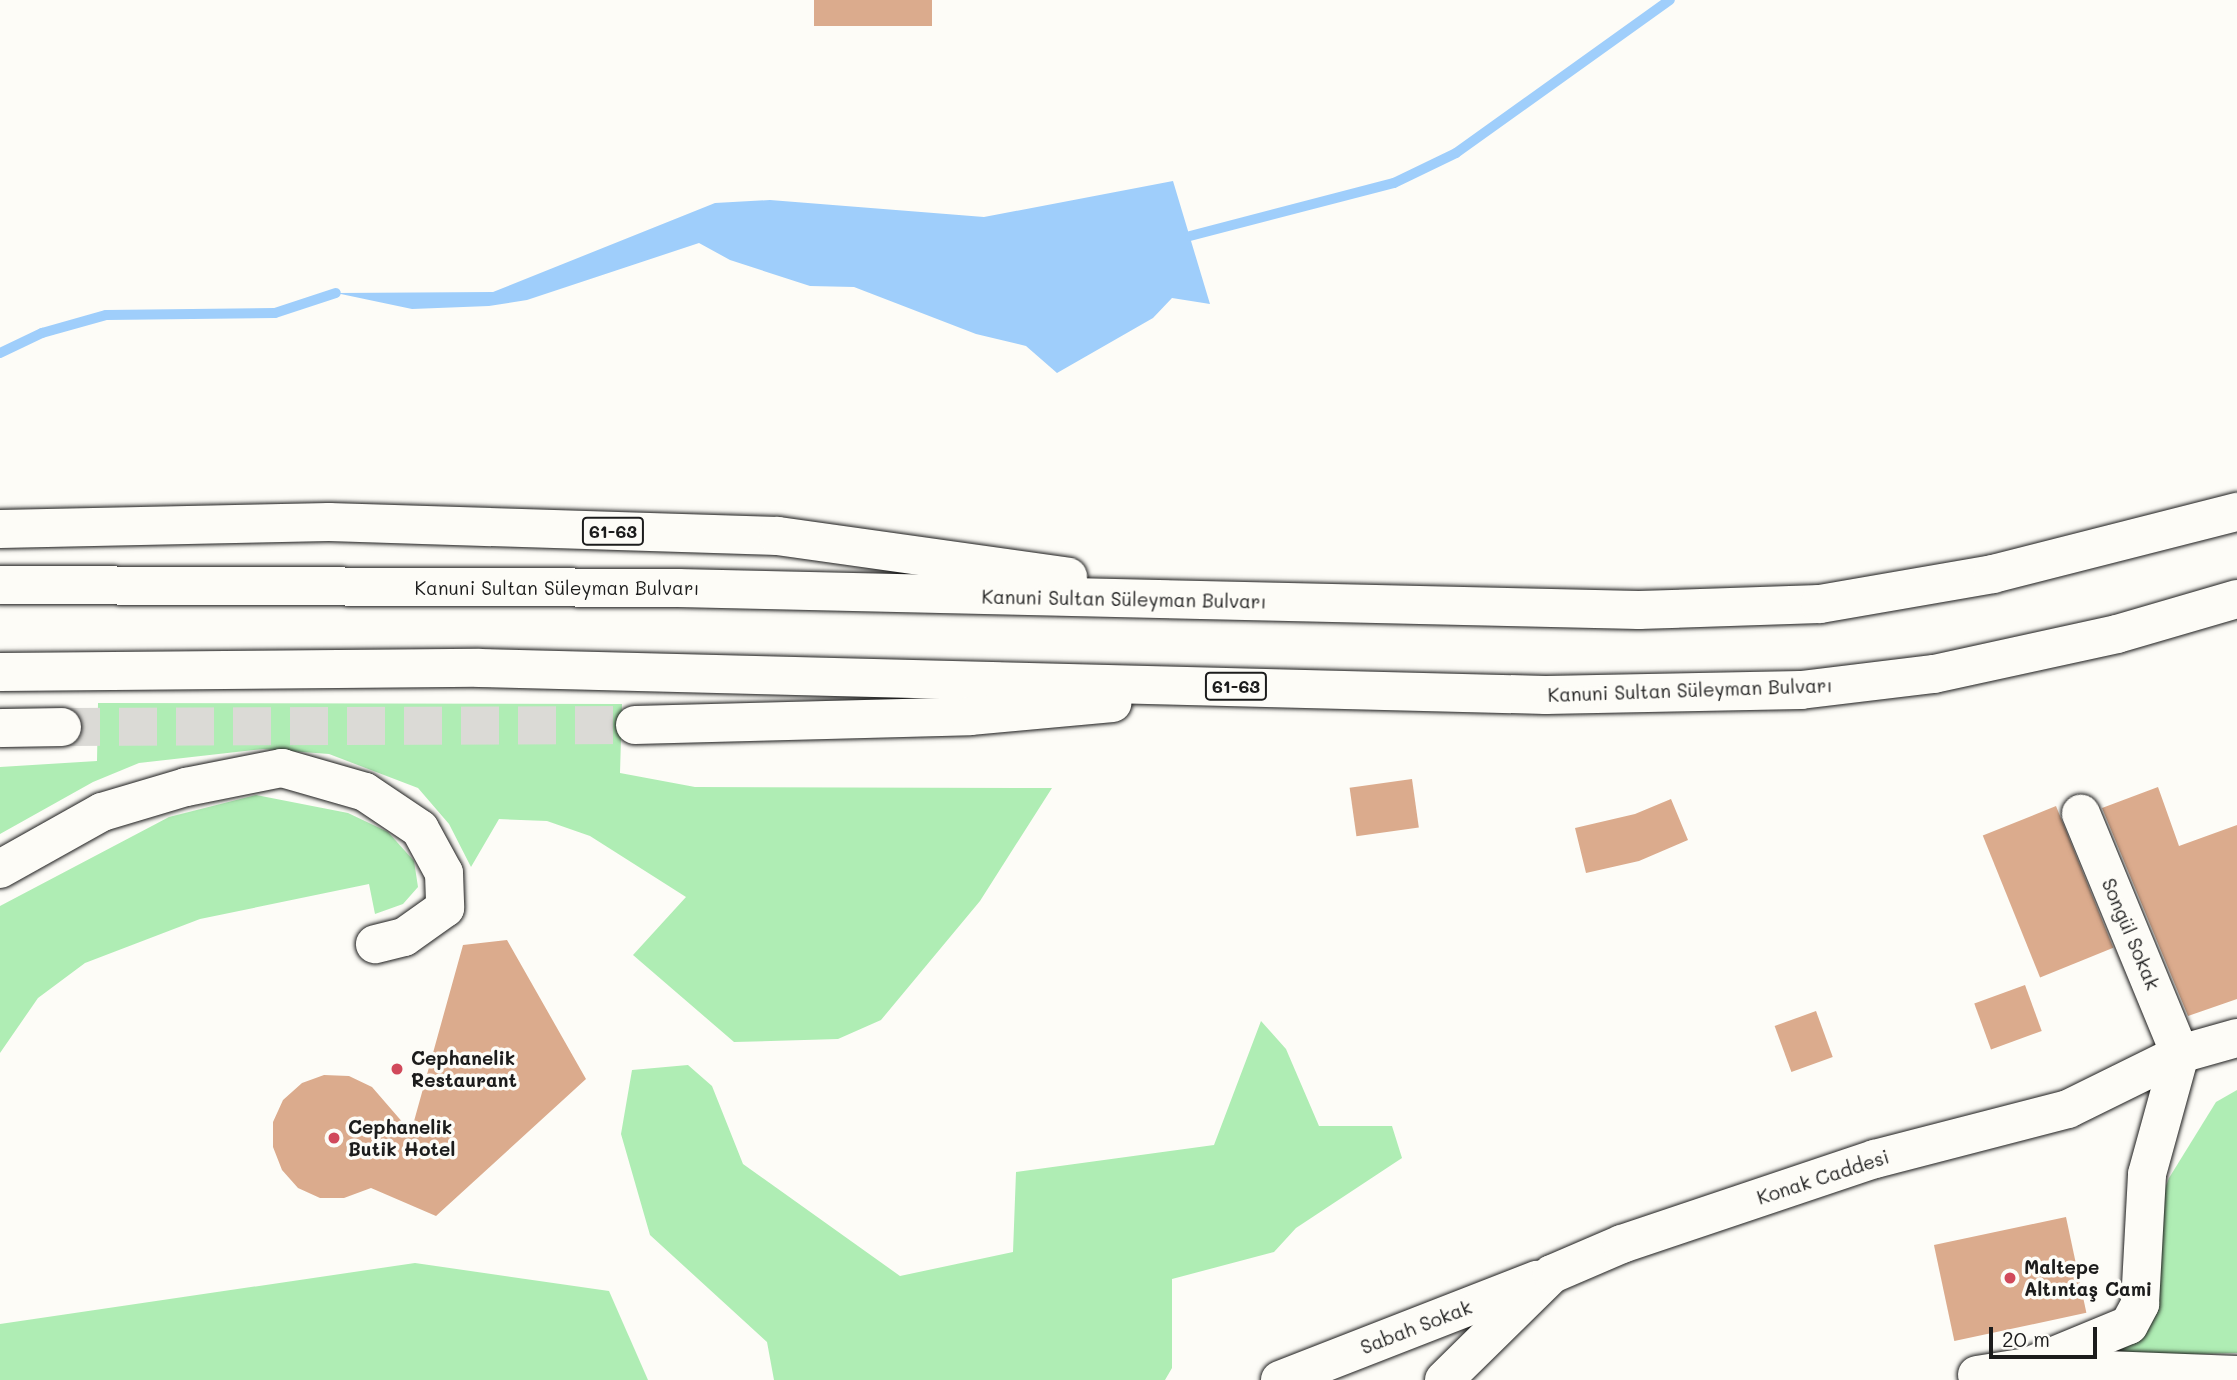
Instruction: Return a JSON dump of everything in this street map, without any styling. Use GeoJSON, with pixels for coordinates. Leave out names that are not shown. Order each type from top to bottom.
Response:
{"type":"FeatureCollection","features":[{"type":"Feature","properties":{"kind":"main road","name":"Kanuni Sultan Süleyman Bulvarı"},"geometry":{"type":"LineString","coordinates":[[0,585],[678,588],[1639,610],[1821,604],[1993,574],[2237,512]]}},
{"type":"Feature","properties":{"kind":"main road","name":"61-63"},"geometry":{"type":"LineString","coordinates":[[0,529],[329,522],[778,536],[1222,601]]}},
{"type":"Feature","properties":{"kind":"main road","name":"Kanuni Sultan Süleyman Bulvarı"},"geometry":{"type":"LineString","coordinates":[[0,671],[492,669],[1546,695],[1801,690],[1934,674],[2116,634],[2237,599]]}},
{"type":"Feature","properties":{"kind":"main road","name":"61-63"},"geometry":{"type":"LineString","coordinates":[[635,725],[970,716],[1273,687]]}},
{"type":"Feature","properties":{"kind":"main road"},"geometry":{"type":"LineString","coordinates":[[0,728],[62,727]]}},
{"type":"Feature","properties":{"kind":"main road"},"geometry":{"type":"LineString","coordinates":[[0,869],[102,812],[186,788],[282,768],[365,792],[420,829],[444,873],[445,908],[404,937],[375,944]]}},
{"type":"Feature","properties":{"kind":"main road","name":"Songül Sokak"},"geometry":{"type":"LineString","coordinates":[[2081,814],[2180,1054]]}},
{"type":"Feature","properties":{"kind":"main road","name":"Konak Caddesi"},"geometry":{"type":"LineString","coordinates":[[1444,1380],[1552,1274],[1622,1244],[1875,1159],[2068,1109],[2180,1054],[2237,1038]]}},
{"type":"Feature","properties":{"kind":"main road"},"geometry":{"type":"LineString","coordinates":[[2027,1367],[2129,1325],[2140,1304],[2147,1174],[2180,1054]]}},
{"type":"Feature","properties":{"kind":"main road","name":"Sabah Sokak"},"geometry":{"type":"LineString","coordinates":[[1280,1380],[1552,1274]]}},
{"type":"Feature","properties":{"kind":"main road"},"geometry":{"type":"LineString","coordinates":[[1977,1375],[2027,1367],[2237,1375]]}},
{"type":"Feature","properties":{"kind":"green space"},"geometry":{"type":"Polygon","coordinates":[[[98,703],[622,704],[620,773],[695,787],[1052,788],[980,901],[881,1020],[838,1039],[734,1042],[633,955],[686,897],[590,836],[547,821],[499,819],[471,867],[449,824],[418,788],[329,754],[263,749],[139,763],[93,782],[0,834],[0,767],[97,761],[98,703]]]}},
{"type":"Feature","properties":{"kind":"green space"},"geometry":{"type":"Polygon","coordinates":[[[256,795],[348,813],[388,832],[414,861],[418,887],[403,904],[375,914],[369,884],[200,919],[85,963],[38,998],[0,1053],[0,906],[169,817],[256,795]]]}},
{"type":"Feature","properties":{"kind":"green space"},"geometry":{"type":"Polygon","coordinates":[[[1261,1021],[1286,1049],[1319,1126],[1392,1126],[1402,1158],[1296,1228],[1274,1252],[1172,1279],[1172,1368],[1165,1380],[774,1380],[767,1342],[650,1235],[621,1134],[632,1070],[688,1065],[712,1086],[743,1164],[900,1276],[1013,1252],[1016,1172],[1214,1145],[1261,1021]]]}},
{"type":"Feature","properties":{"kind":"green space"},"geometry":{"type":"Polygon","coordinates":[[[2237,1090],[2237,1353],[2102,1357],[2169,1178],[2216,1102],[2237,1090]]]}},
{"type":"Feature","properties":{"kind":"green space"},"geometry":{"type":"Polygon","coordinates":[[[415,1263],[609,1291],[648,1380],[0,1380],[0,1324],[415,1263]]]}},
{"type":"Feature","properties":{"kind":"water"},"geometry":{"type":"Polygon","coordinates":[[[1173,181],[1210,304],[1172,298],[1153,318],[1057,373],[1026,346],[976,334],[854,287],[810,286],[730,260],[699,243],[527,300],[489,306],[412,309],[336,293],[493,292],[715,203],[770,200],[984,217],[1173,181]]]}},
{"type":"Feature","properties":{"kind":"building"},"geometry":{"type":"Polygon","coordinates":[[[814,0],[932,0],[932,26],[814,26],[814,0]]]}},
{"type":"Feature","properties":{"kind":"building"},"geometry":{"type":"Polygon","coordinates":[[[1412,779],[1419,828],[1356,836],[1350,788],[1412,779]]]}},
{"type":"Feature","properties":{"kind":"building"},"geometry":{"type":"Polygon","coordinates":[[[2158,787],[2179,846],[2237,825],[2237,999],[2188,1016],[2102,808],[2158,787]]]}},
{"type":"Feature","properties":{"kind":"building"},"geometry":{"type":"Polygon","coordinates":[[[1671,799],[1688,840],[1639,861],[1586,873],[1575,828],[1635,814],[1671,799]]]}},
{"type":"Feature","properties":{"kind":"building"},"geometry":{"type":"Polygon","coordinates":[[[2056,806],[2113,948],[2040,977],[1983,836],[2056,806]]]}},
{"type":"Feature","properties":{"kind":"building"},"geometry":{"type":"Polygon","coordinates":[[[507,940],[586,1079],[436,1216],[371,1188],[344,1198],[320,1198],[298,1188],[282,1170],[273,1147],[273,1122],[283,1100],[302,1083],[324,1075],[349,1076],[372,1087],[411,1132],[463,945],[507,940]]]}},
{"type":"Feature","properties":{"kind":"building"},"geometry":{"type":"Polygon","coordinates":[[[2025,985],[2042,1031],[1991,1050],[1974,1003],[2025,985]]]}},
{"type":"Feature","properties":{"kind":"building"},"geometry":{"type":"Polygon","coordinates":[[[1816,1011],[1833,1057],[1791,1072],[1775,1026],[1816,1011]]]}},
{"type":"Feature","properties":{"kind":"building","name":"Maltepe Altıntaş Cami"},"geometry":{"type":"Polygon","coordinates":[[[2066,1217],[2086,1313],[1954,1341],[1934,1245],[2066,1217]]]}},
{"type":"Feature","properties":{"kind":"waterway"},"geometry":{"type":"LineString","coordinates":[[1190,236],[1394,183],[1456,153],[1670,0]]}},
{"type":"Feature","properties":{"kind":"waterway"},"geometry":{"type":"LineString","coordinates":[[0,353],[42,333],[106,315],[275,313],[336,293]]}},
{"type":"Feature","properties":{"kind":"tunnel"},"geometry":{"type":"LineString","coordinates":[[62,727],[635,725]]}},
{"type":"Feature","properties":{"kind":"place","name":"Cephanelik Restaurant"},"geometry":{"type":"Point","coordinates":[397,1069]}},
{"type":"Feature","properties":{"kind":"place","name":"Cephanelik Butik Hotel"},"geometry":{"type":"Point","coordinates":[334,1138]}},
{"type":"Feature","properties":{"kind":"place","name":"Maltepe Altıntaş Cami"},"geometry":{"type":"Point","coordinates":[2010,1278]}}]}
